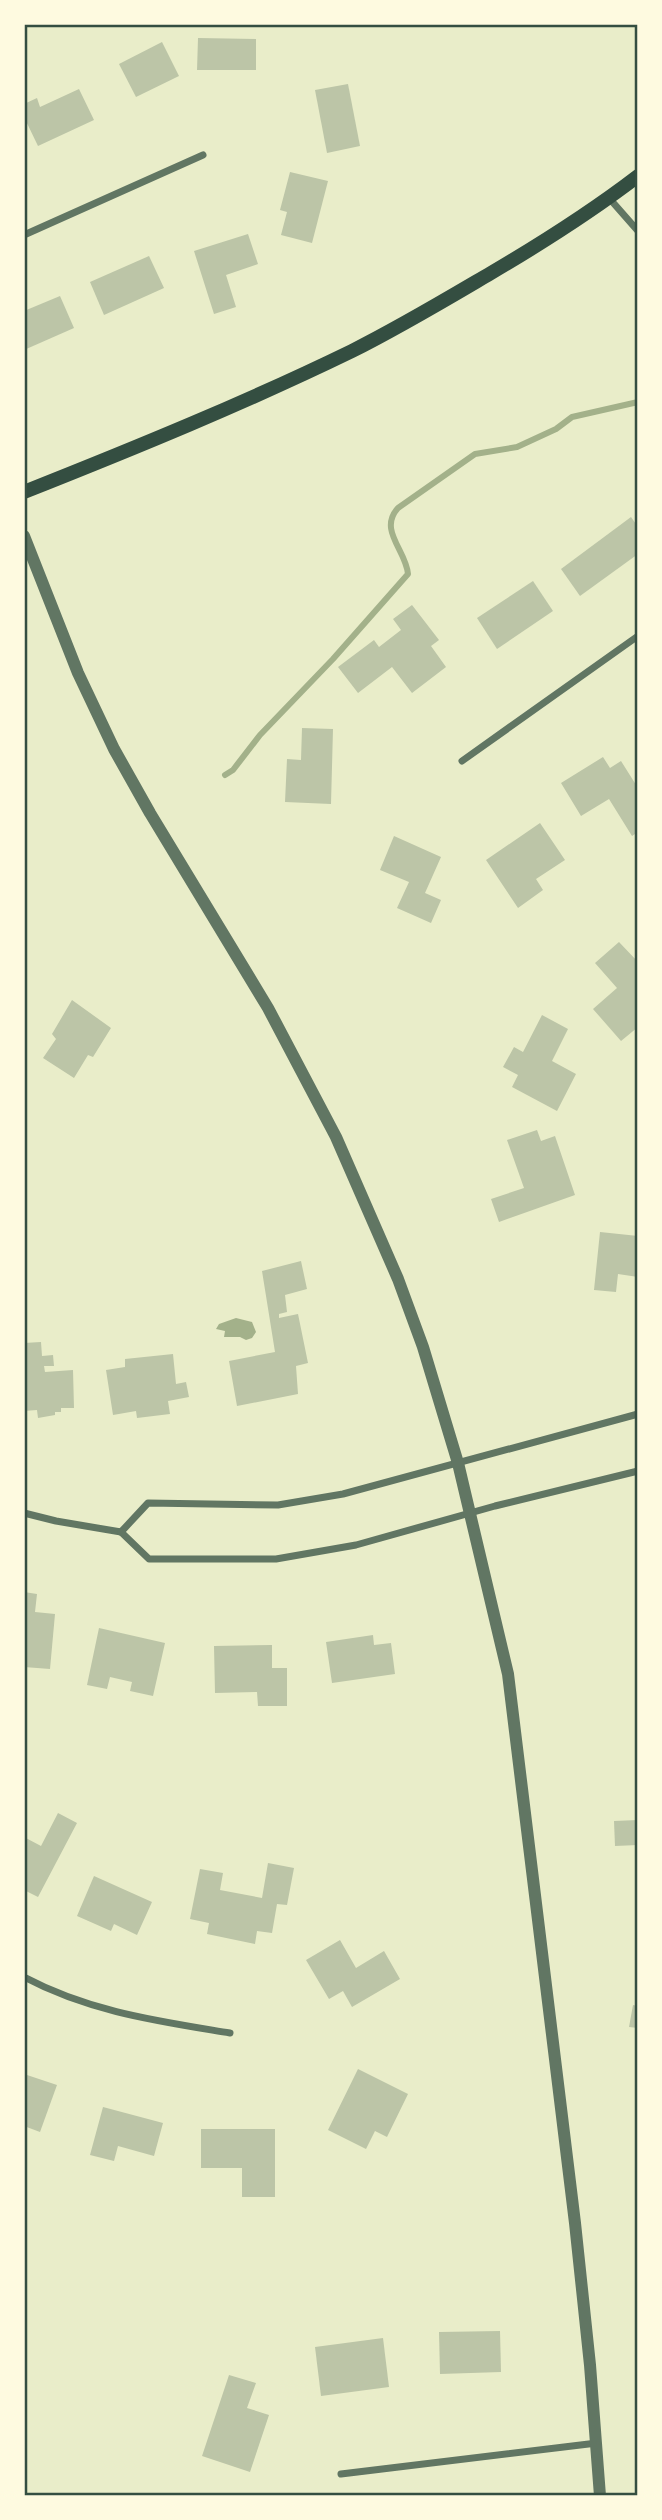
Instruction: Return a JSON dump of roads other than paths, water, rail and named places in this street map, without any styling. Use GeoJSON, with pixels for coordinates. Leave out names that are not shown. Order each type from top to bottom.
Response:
{"type":"FeatureCollection","features":[{"type":"Feature","properties":{"kind":"main road"},"geometry":{"type":"LineString","coordinates":[[24,492],[223,411],[353,351],[415,318],[535,247],[638,176]]}},
{"type":"Feature","properties":{"kind":"street"},"geometry":{"type":"LineString","coordinates":[[24,235],[203,155]]}},
{"type":"Feature","properties":{"kind":"street"},"geometry":{"type":"LineString","coordinates":[[609,198],[638,231]]}},
{"type":"Feature","properties":{"kind":"street"},"geometry":{"type":"LineString","coordinates":[[24,536],[78,673],[114,749],[268,1007],[336,1138],[384,1243],[410,1313],[458,1463],[508,1674],[575,2223],[600,2496]]}},
{"type":"Feature","properties":{"kind":"street"},"geometry":{"type":"LineString","coordinates":[[462,761],[638,636]]}},
{"type":"Feature","properties":{"kind":"street"},"geometry":{"type":"LineString","coordinates":[[121,1532],[148,1503],[278,1505],[343,1494],[638,1414]]}},
{"type":"Feature","properties":{"kind":"street"},"geometry":{"type":"LineString","coordinates":[[24,1513],[121,1532],[149,1559],[276,1559],[356,1545],[638,1471]]}},
{"type":"Feature","properties":{"kind":"street"},"geometry":{"type":"LineString","coordinates":[[24,1977],[91,2006],[128,2016],[230,2033]]}},
{"type":"Feature","properties":{"kind":"street"},"geometry":{"type":"LineString","coordinates":[[341,2474],[597,2443]]}},
{"type":"Feature","properties":{"kind":"waterway"},"geometry":{"type":"LineString","coordinates":[[225,775],[233,770],[260,735],[333,659],[408,574],[392,532],[391,524],[398,508],[475,454],[517,447],[556,429],[572,417],[638,402]]}}]}
